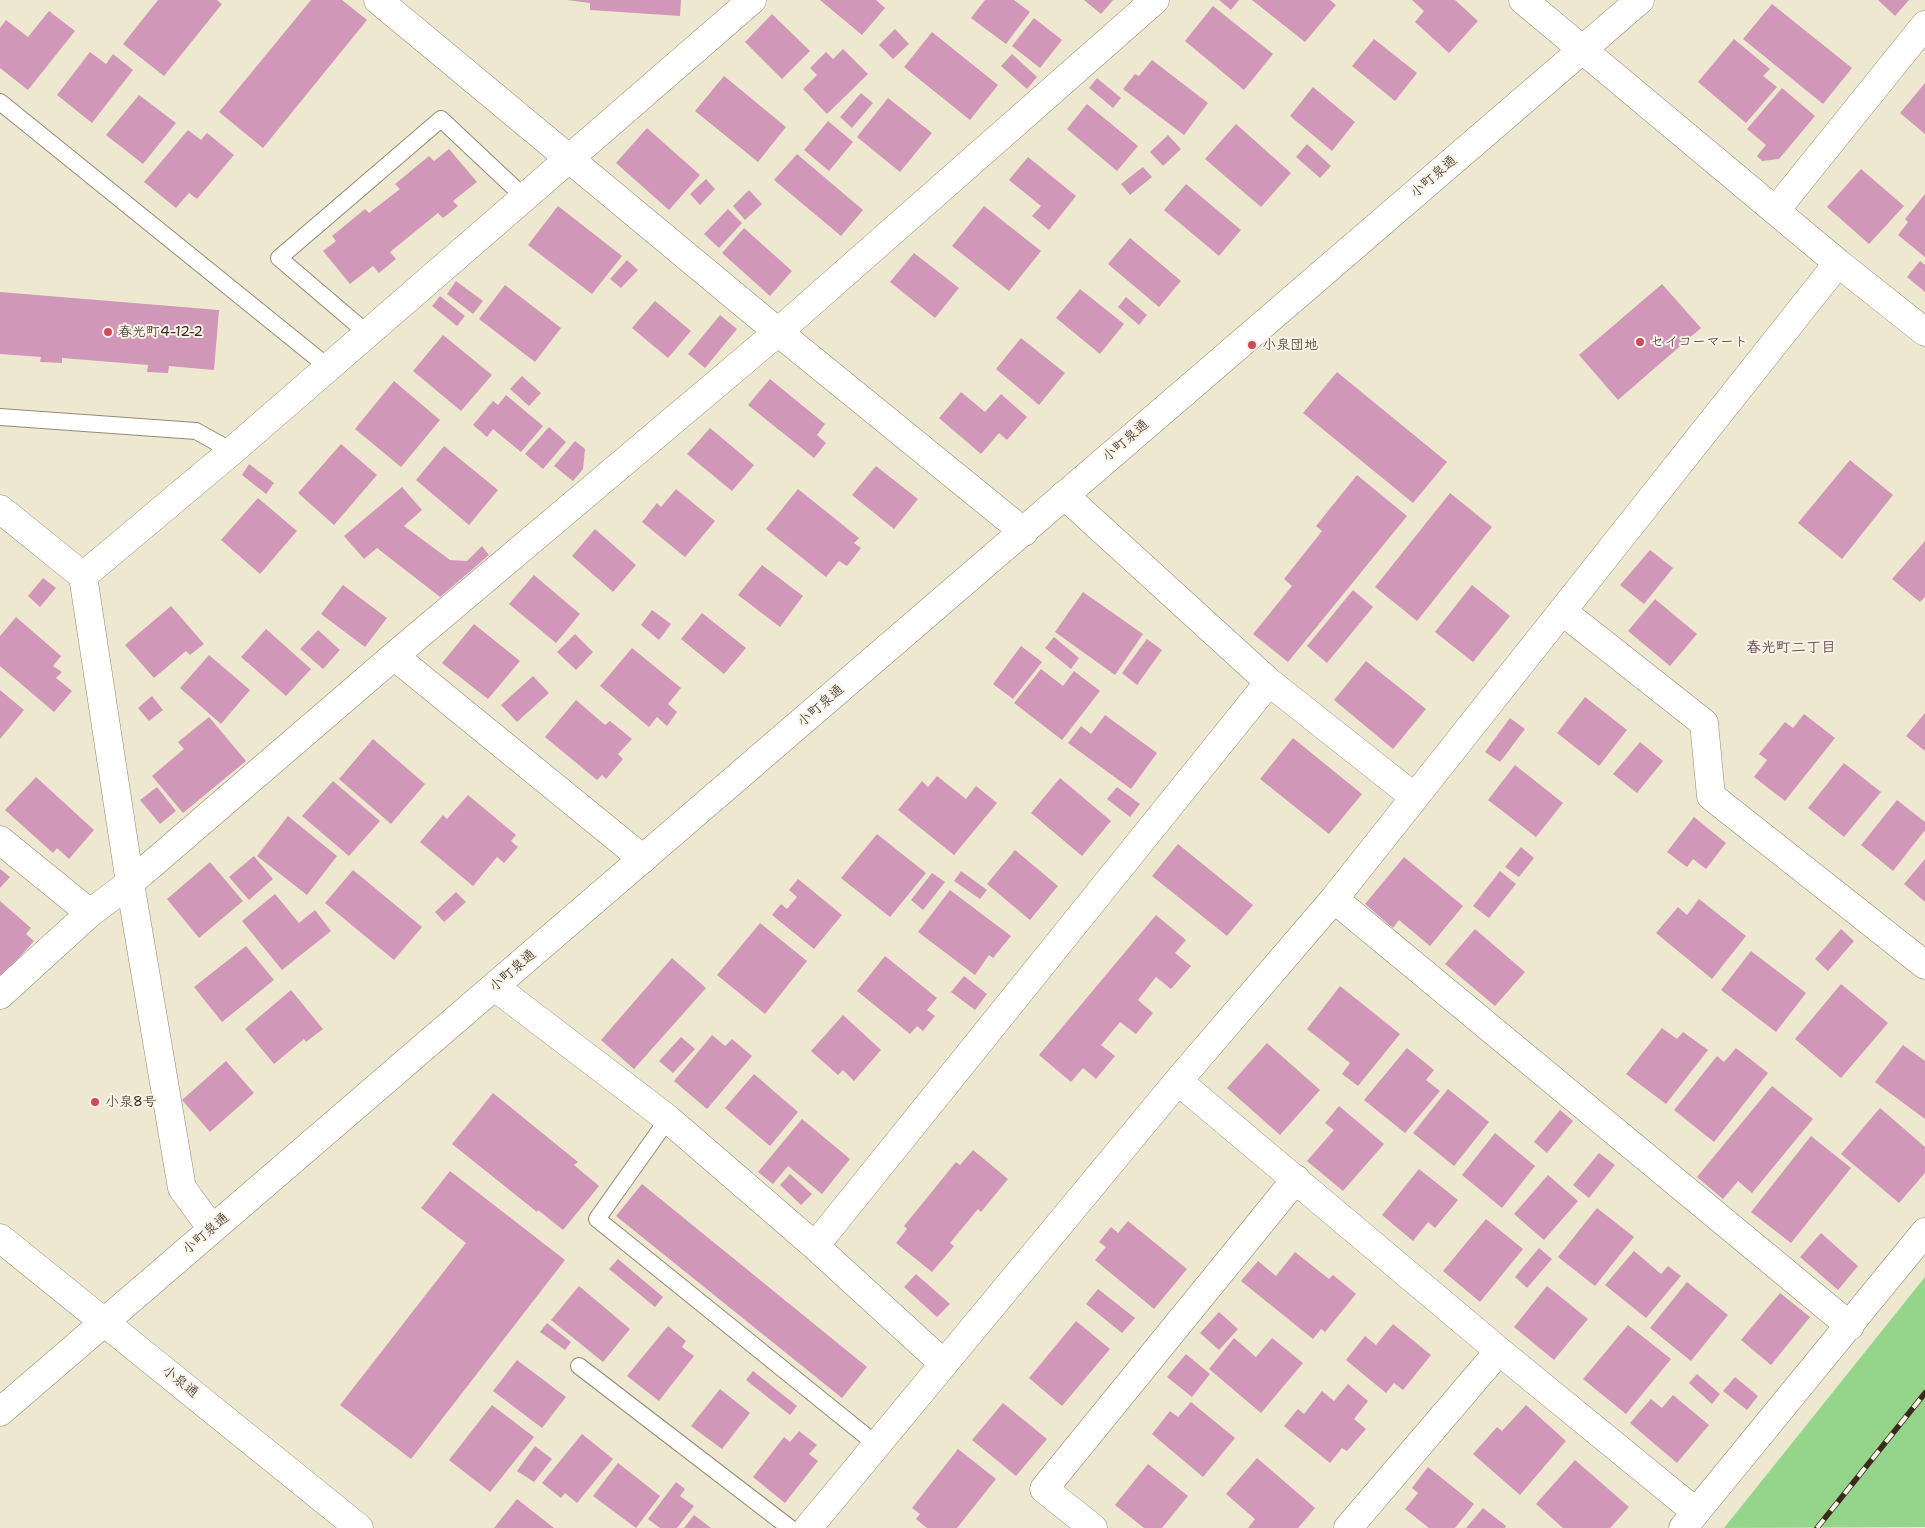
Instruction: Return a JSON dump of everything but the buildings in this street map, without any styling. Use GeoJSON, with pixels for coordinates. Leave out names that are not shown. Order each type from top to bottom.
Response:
{"type":"FeatureCollection","features":[{"type":"Feature","properties":{"kind":"street"},"geometry":{"type":"LineString","coordinates":[[378,0],[778,332],[1024,532]]}},
{"type":"Feature","properties":{"kind":"street"},"geometry":{"type":"LineString","coordinates":[[83,576],[232,451],[752,0]]}},
{"type":"Feature","properties":{"kind":"street"},"geometry":{"type":"LineString","coordinates":[[0,995],[90,913],[130,883],[394,656],[778,332],[1155,0]]}},
{"type":"Feature","properties":{"kind":"street"},"geometry":{"type":"LineString","coordinates":[[1523,0],[1838,263],[1925,332]]}},
{"type":"Feature","properties":{"kind":"street","name":"小町泉通"},"geometry":{"type":"LineString","coordinates":[[0,1412],[104,1320],[1024,532],[1064,495],[1640,0]]}},
{"type":"Feature","properties":{"kind":"street"},"geometry":{"type":"LineString","coordinates":[[1776,210],[1925,25]]}},
{"type":"Feature","properties":{"kind":"street"},"geometry":{"type":"LineString","coordinates":[[808,1528],[1178,1081],[1334,899],[1413,796],[1838,263]]}},
{"type":"Feature","properties":{"kind":"street"},"geometry":{"type":"LineString","coordinates":[[1064,495],[1269,682],[1413,796]]}},
{"type":"Feature","properties":{"kind":"street"},"geometry":{"type":"LineString","coordinates":[[0,509],[83,576],[130,883],[182,1188],[212,1229]]}},
{"type":"Feature","properties":{"kind":"street"},"geometry":{"type":"LineString","coordinates":[[1562,611],[1704,723],[1711,796],[1925,965]]}},
{"type":"Feature","properties":{"kind":"street"},"geometry":{"type":"LineString","coordinates":[[394,656],[643,859]]}},
{"type":"Feature","properties":{"kind":"street"},"geometry":{"type":"LineString","coordinates":[[815,1246],[1269,682]]}},
{"type":"Feature","properties":{"kind":"street"},"geometry":{"type":"LineString","coordinates":[[0,840],[90,913]]}},
{"type":"Feature","properties":{"kind":"street"},"geometry":{"type":"LineString","coordinates":[[1334,899],[1850,1326]]}},
{"type":"Feature","properties":{"kind":"street"},"geometry":{"type":"LineString","coordinates":[[495,986],[668,1119],[815,1246],[944,1364]]}},
{"type":"Feature","properties":{"kind":"street"},"geometry":{"type":"LineString","coordinates":[[1178,1081],[1499,1351],[1690,1520],[1925,1232]]}},
{"type":"Feature","properties":{"kind":"street"},"geometry":{"type":"LineString","coordinates":[[1093,1528],[1044,1489],[1296,1179]]}},
{"type":"Feature","properties":{"kind":"street","name":"小泉通"},"geometry":{"type":"LineString","coordinates":[[0,1238],[104,1320],[359,1528]]}},
{"type":"Feature","properties":{"kind":"street"},"geometry":{"type":"LineString","coordinates":[[1348,1528],[1499,1351]]}},
{"type":"Feature","properties":{"kind":"lane"},"geometry":{"type":"LineString","coordinates":[[0,102],[328,367]]}},
{"type":"Feature","properties":{"kind":"lane"},"geometry":{"type":"LineString","coordinates":[[367,333],[279,258],[441,119],[524,197]]}},
{"type":"Feature","properties":{"kind":"lane"},"geometry":{"type":"LineString","coordinates":[[0,418],[196,431],[232,451]]}},
{"type":"Feature","properties":{"kind":"lane"},"geometry":{"type":"LineString","coordinates":[[668,1119],[597,1219],[876,1444]]}},
{"type":"Feature","properties":{"kind":"lane"},"geometry":{"type":"LineString","coordinates":[[579,1366],[790,1528]]}},
{"type":"Feature","properties":{"kind":"green space"},"geometry":{"type":"Polygon","coordinates":[[[1925,1277],[1925,1527],[1724,1528],[1925,1277]]]}},
{"type":"Feature","properties":{"kind":"railway"},"geometry":{"type":"LineString","coordinates":[[1817,1528],[1925,1393]]}},
{"type":"Feature","properties":{"kind":"place","name":"春光町4-12-2"},"geometry":{"type":"Point","coordinates":[108,332]}},
{"type":"Feature","properties":{"kind":"place","name":"セイコーマート"},"geometry":{"type":"Point","coordinates":[1640,342]}},
{"type":"Feature","properties":{"kind":"place","name":"小泉団地"},"geometry":{"type":"Point","coordinates":[1252,345]}},
{"type":"Feature","properties":{"kind":"place","name":"小泉8号"},"geometry":{"type":"Point","coordinates":[95,1102]}},
{"type":"Feature","properties":{"kind":"district","name":"春光町二丁目"},"geometry":{"type":"Point","coordinates":[1791,648]}}]}
